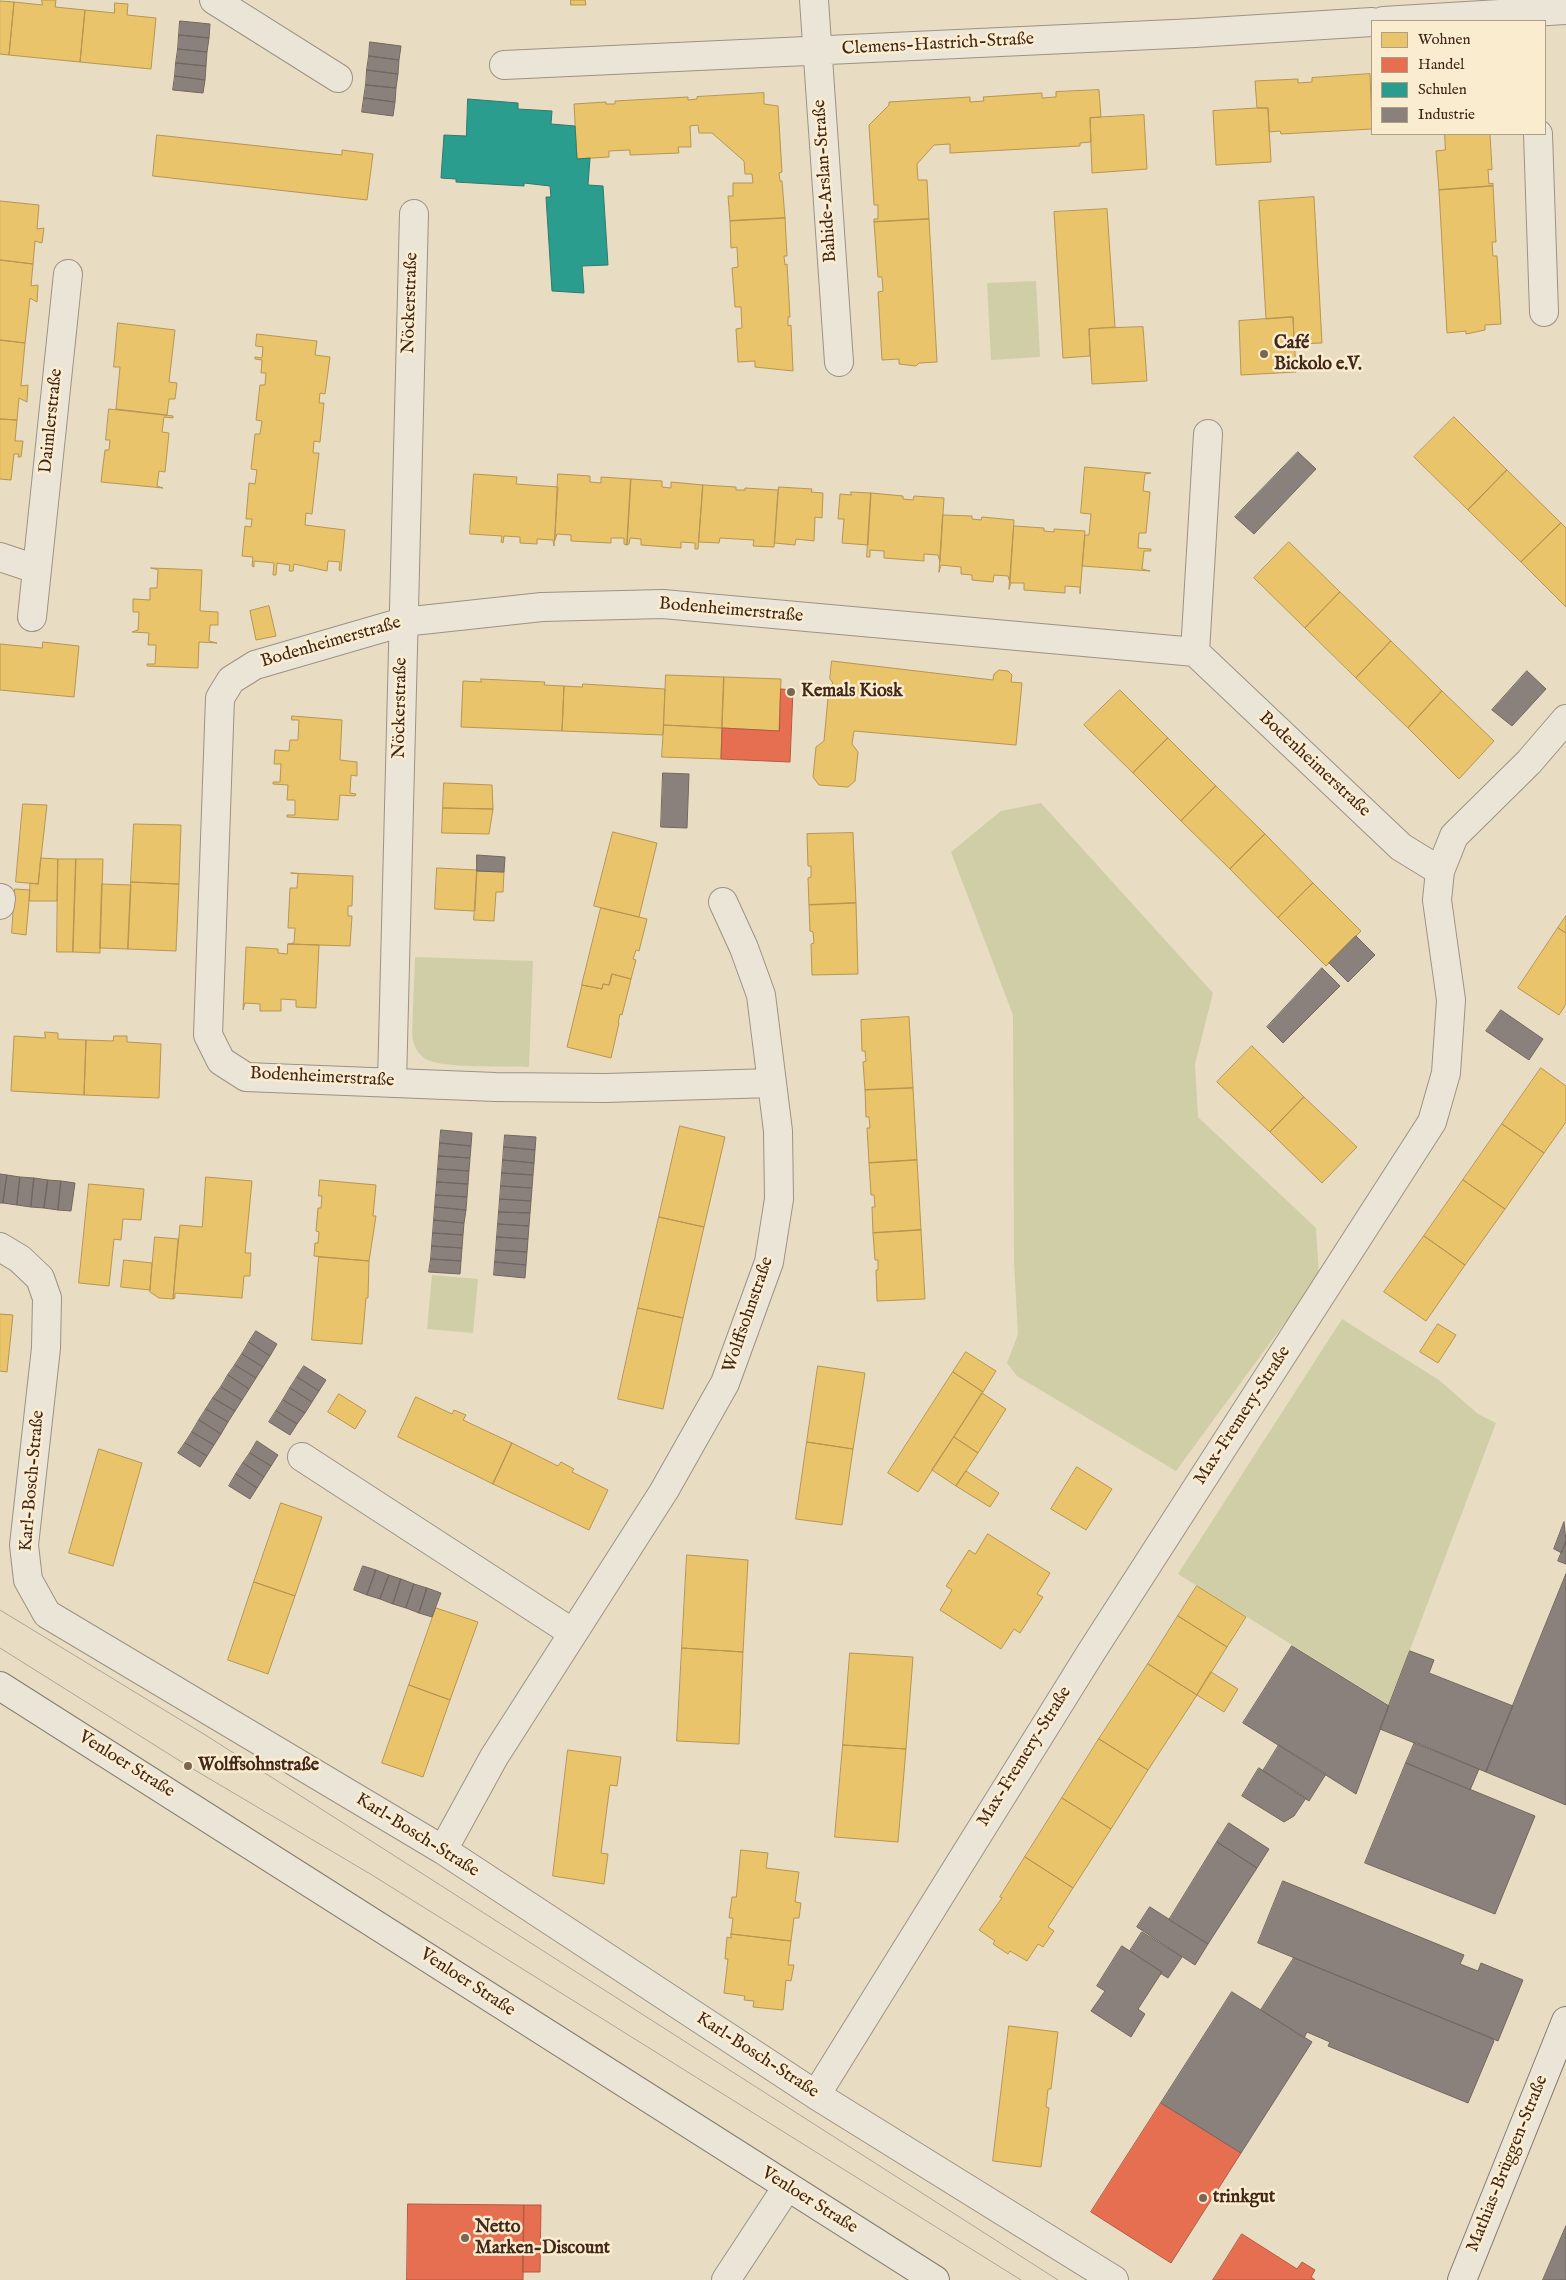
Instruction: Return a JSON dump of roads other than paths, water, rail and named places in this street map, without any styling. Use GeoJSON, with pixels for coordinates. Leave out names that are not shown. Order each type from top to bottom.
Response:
{"type":"FeatureCollection","features":[{"type":"Feature","properties":{"kind":"street"},"geometry":{"type":"LineString","coordinates":[[214,0],[338,78]]}},
{"type":"Feature","properties":{"kind":"street","name":"Bahide-Arslan-Straße"},"geometry":{"type":"LineString","coordinates":[[814,0],[816,50],[840,362]]}},
{"type":"Feature","properties":{"kind":"street"},"geometry":{"type":"LineString","coordinates":[[1398,20],[1566,10]]}},
{"type":"Feature","properties":{"kind":"street","name":"Clemens-Hastrich-Straße"},"geometry":{"type":"LineString","coordinates":[[504,65],[1196,33],[1371,22]]}},
{"type":"Feature","properties":{"kind":"street"},"geometry":{"type":"LineString","coordinates":[[1538,135],[1544,312]]}},
{"type":"Feature","properties":{"kind":"street","name":"Nöckerstraße"},"geometry":{"type":"LineString","coordinates":[[392,1083],[414,214]]}},
{"type":"Feature","properties":{"kind":"street","name":"Daimlerstraße"},"geometry":{"type":"LineString","coordinates":[[32,617],[68,274]]}},
{"type":"Feature","properties":{"kind":"street"},"geometry":{"type":"LineString","coordinates":[[1195,652],[1208,434]]}},
{"type":"Feature","properties":{"kind":"street"},"geometry":{"type":"LineString","coordinates":[[0,557],[36,568]]}},
{"type":"Feature","properties":{"kind":"street","name":"Bodenheimerstraße"},"geometry":{"type":"LineString","coordinates":[[772,1083],[606,1088],[392,1083],[246,1077],[221,1061],[208,1035],[220,698],[231,680],[255,664],[403,622],[443,616],[542,607],[663,604],[1195,652],[1401,847],[1440,871]]}},
{"type":"Feature","properties":{"kind":"street","name":"Max-Fremery-Straße"},"geometry":{"type":"LineString","coordinates":[[816,2096],[1086,1661],[1432,1122],[1446,1073],[1451,1000],[1437,900],[1440,871],[1454,836],[1529,762],[1566,719]]}},
{"type":"Feature","properties":{"kind":"street"},"geometry":{"type":"LineString","coordinates":[[0,898],[0,905]]}},
{"type":"Feature","properties":{"kind":"street","name":"Wolffsohnstraße"},"geometry":{"type":"LineString","coordinates":[[443,1850],[494,1757],[664,1492],[725,1383],[769,1262],[779,1199],[778,1131],[772,1083],[760,995],[744,948],[723,902]]}},
{"type":"Feature","properties":{"kind":"street","name":"Karl-Bosch-Straße"},"geometry":{"type":"LineString","coordinates":[[0,1247],[20,1259],[40,1278],[47,1298],[46,1348],[24,1546],[28,1580],[47,1614],[443,1850],[816,2096],[1114,2280]]}},
{"type":"Feature","properties":{"kind":"street"},"geometry":{"type":"LineString","coordinates":[[302,1457],[573,1633]]}},
{"type":"Feature","properties":{"kind":"street","name":"Venloer Straße"},"geometry":{"type":"LineString","coordinates":[[0,1686],[935,2280]]}},
{"type":"Feature","properties":{"kind":"street","name":"Mathias-Brüggen-Straße"},"geometry":{"type":"LineString","coordinates":[[1462,2280],[1566,2021]]}},
{"type":"Feature","properties":{"kind":"street"},"geometry":{"type":"LineString","coordinates":[[726,2280],[787,2187]]}},
{"type":"Feature","properties":{"kind":"tram line"},"geometry":{"type":"LineString","coordinates":[[0,1610],[207,1736],[1058,2280]]}},
{"type":"Feature","properties":{"kind":"tram line"},"geometry":{"type":"LineString","coordinates":[[0,1648],[188,1766],[372,1875],[1021,2280]]}},
{"type":"Feature","properties":{"kind":"place","name":"Café Bickolo e.V."},"geometry":{"type":"Point","coordinates":[1264,354]}},
{"type":"Feature","properties":{"kind":"place","name":"Kemals Kiosk"},"geometry":{"type":"Point","coordinates":[791,692]}},
{"type":"Feature","properties":{"kind":"place","name":"Wolffsohnstraße"},"geometry":{"type":"Point","coordinates":[188,1766]}},
{"type":"Feature","properties":{"kind":"place","name":"trinkgut"},"geometry":{"type":"Point","coordinates":[1203,2198]}},
{"type":"Feature","properties":{"kind":"place","name":"Netto Marken-Discount"},"geometry":{"type":"Point","coordinates":[465,2238]}}]}
